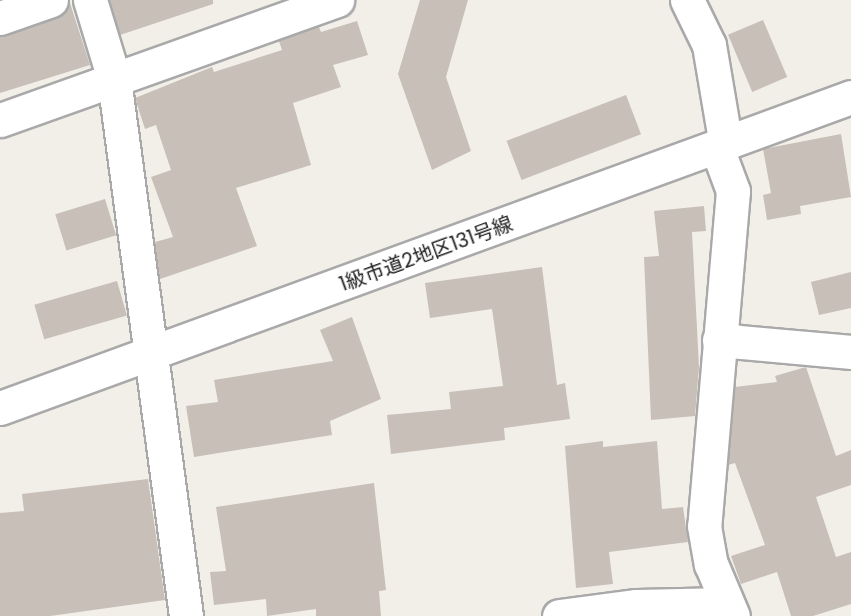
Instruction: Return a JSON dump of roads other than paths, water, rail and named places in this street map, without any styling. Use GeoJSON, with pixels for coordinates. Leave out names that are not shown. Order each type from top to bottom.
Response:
{"type":"FeatureCollection","features":[{"type":"Feature","properties":{"kind":"street"},"geometry":{"type":"LineString","coordinates":[[0,18],[51,0]]}},
{"type":"Feature","properties":{"kind":"street"},"geometry":{"type":"LineString","coordinates":[[90,0],[114,80],[186,616]]}},
{"type":"Feature","properties":{"kind":"street"},"geometry":{"type":"LineString","coordinates":[[0,120],[337,0]]}},
{"type":"Feature","properties":{"kind":"street"},"geometry":{"type":"LineString","coordinates":[[559,616],[636,606],[730,610],[704,526],[733,191],[721,146],[709,45],[687,0]]}},
{"type":"Feature","properties":{"kind":"street","name":"1級市道2地区131号線"},"geometry":{"type":"LineString","coordinates":[[0,408],[851,97]]}},
{"type":"Feature","properties":{"kind":"street"},"geometry":{"type":"LineString","coordinates":[[719,340],[851,352]]}}]}
